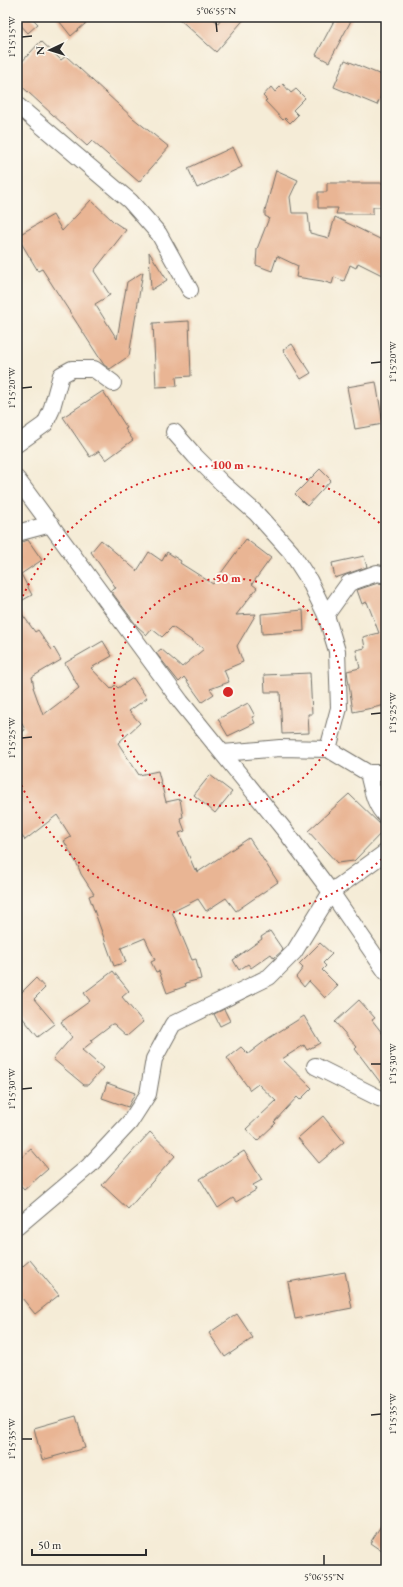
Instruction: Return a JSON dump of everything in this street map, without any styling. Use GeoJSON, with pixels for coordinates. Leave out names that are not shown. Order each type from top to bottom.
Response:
{"type":"FeatureCollection","features":[{"type":"Feature","properties":{"kind":"street"},"geometry":{"type":"LineString","coordinates":[[17,105],[130,201],[159,234],[190,290]]}},
{"type":"Feature","properties":{"kind":"street"},"geometry":{"type":"LineString","coordinates":[[17,444],[45,424],[51,411],[61,374],[72,369],[94,369],[113,383]]}},
{"type":"Feature","properties":{"kind":"street"},"geometry":{"type":"LineString","coordinates":[[174,432],[222,484],[246,504],[291,552],[309,580],[326,615],[337,651],[338,708],[328,749]]}},
{"type":"Feature","properties":{"kind":"street"},"geometry":{"type":"LineString","coordinates":[[17,479],[181,702],[286,832],[331,892],[386,972]]}},
{"type":"Feature","properties":{"kind":"street"},"geometry":{"type":"LineString","coordinates":[[17,533],[50,524]]}},
{"type":"Feature","properties":{"kind":"street"},"geometry":{"type":"LineString","coordinates":[[326,615],[349,583],[377,573],[386,575]]}},
{"type":"Feature","properties":{"kind":"street"},"geometry":{"type":"LineString","coordinates":[[223,753],[280,748],[328,749],[368,773],[386,773]]}},
{"type":"Feature","properties":{"kind":"street"},"geometry":{"type":"LineString","coordinates":[[368,773],[378,806],[386,816]]}},
{"type":"Feature","properties":{"kind":"street"},"geometry":{"type":"LineString","coordinates":[[17,1227],[89,1166],[130,1122],[148,1094],[154,1059],[173,1024],[269,977],[294,952],[331,892],[386,852]]}},
{"type":"Feature","properties":{"kind":"street"},"geometry":{"type":"LineString","coordinates":[[315,1066],[379,1098],[386,1100]]}},
{"type":"Feature","properties":{"kind":"building"},"geometry":{"type":"Polygon","coordinates":[[[17,17],[31,17],[38,24],[28,33],[17,21],[17,17]]]}},
{"type":"Feature","properties":{"kind":"building"},"geometry":{"type":"Polygon","coordinates":[[[56,17],[93,17],[71,36],[56,17]]]}},
{"type":"Feature","properties":{"kind":"building"},"geometry":{"type":"Polygon","coordinates":[[[177,17],[211,17],[218,23],[222,17],[246,17],[216,52],[177,17]]]}},
{"type":"Feature","properties":{"kind":"building"},"geometry":{"type":"Polygon","coordinates":[[[336,17],[353,17],[329,62],[316,55],[336,17]]]}},
{"type":"Feature","properties":{"kind":"building"},"geometry":{"type":"Polygon","coordinates":[[[41,41],[61,60],[66,56],[133,118],[169,147],[139,182],[92,141],[87,146],[17,82],[17,67],[41,41]]]}},
{"type":"Feature","properties":{"kind":"building"},"geometry":{"type":"Polygon","coordinates":[[[345,60],[386,77],[386,84],[377,105],[334,87],[345,60]]]}},
{"type":"Feature","properties":{"kind":"building"},"geometry":{"type":"Polygon","coordinates":[[[283,84],[291,93],[296,89],[305,98],[293,110],[298,115],[290,123],[285,118],[283,120],[265,101],[267,100],[263,96],[271,87],[275,92],[283,84]]]}},
{"type":"Feature","properties":{"kind":"building"},"geometry":{"type":"Polygon","coordinates":[[[233,147],[242,167],[197,188],[188,168],[233,147]]]}},
{"type":"Feature","properties":{"kind":"building"},"geometry":{"type":"Polygon","coordinates":[[[276,170],[298,180],[290,197],[292,213],[308,213],[310,233],[329,238],[335,217],[386,242],[386,277],[358,263],[356,268],[350,265],[344,281],[334,277],[332,284],[296,277],[298,266],[277,256],[272,271],[256,265],[257,249],[269,218],[265,216],[265,211],[276,170]]]}},
{"type":"Feature","properties":{"kind":"building"},"geometry":{"type":"Polygon","coordinates":[[[327,183],[386,183],[386,207],[373,207],[373,214],[336,214],[338,208],[318,208],[318,192],[327,192],[327,183]]]}},
{"type":"Feature","properties":{"kind":"building"},"geometry":{"type":"Polygon","coordinates":[[[91,200],[114,222],[126,230],[94,271],[110,295],[95,304],[117,339],[127,282],[143,272],[129,356],[110,369],[104,365],[42,269],[38,271],[17,236],[53,215],[62,231],[91,200]]]}},
{"type":"Feature","properties":{"kind":"building"},"geometry":{"type":"Polygon","coordinates":[[[149,252],[167,280],[151,290],[149,252]]]}},
{"type":"Feature","properties":{"kind":"building"},"geometry":{"type":"Polygon","coordinates":[[[189,321],[191,376],[176,377],[177,386],[156,387],[153,323],[189,321]]]}},
{"type":"Feature","properties":{"kind":"building"},"geometry":{"type":"Polygon","coordinates":[[[292,344],[311,373],[301,379],[283,350],[292,344]]]}},
{"type":"Feature","properties":{"kind":"building"},"geometry":{"type":"Polygon","coordinates":[[[376,382],[383,424],[355,429],[347,387],[376,382]]]}},
{"type":"Feature","properties":{"kind":"building"},"geometry":{"type":"Polygon","coordinates":[[[103,391],[133,440],[106,460],[99,451],[90,457],[63,417],[103,391]]]}},
{"type":"Feature","properties":{"kind":"building"},"geometry":{"type":"Polygon","coordinates":[[[320,469],[331,480],[307,506],[295,494],[320,469]]]}},
{"type":"Feature","properties":{"kind":"building"},"geometry":{"type":"Polygon","coordinates":[[[246,539],[271,558],[252,584],[257,588],[236,615],[256,614],[237,646],[243,662],[224,670],[229,682],[210,689],[214,694],[202,702],[184,677],[179,682],[156,653],[161,649],[182,667],[204,649],[172,627],[162,637],[152,629],[147,635],[137,626],[111,591],[116,588],[91,552],[101,540],[137,571],[149,552],[162,561],[167,552],[181,561],[180,563],[213,584],[246,539]]]}},
{"type":"Feature","properties":{"kind":"building"},"geometry":{"type":"Polygon","coordinates":[[[28,540],[42,560],[21,574],[32,595],[21,601],[17,594],[17,544],[28,540]]]}},
{"type":"Feature","properties":{"kind":"building"},"geometry":{"type":"Polygon","coordinates":[[[364,556],[367,567],[335,578],[332,563],[364,556]]]}},
{"type":"Feature","properties":{"kind":"building"},"geometry":{"type":"Polygon","coordinates":[[[378,583],[385,584],[386,587],[386,705],[353,712],[347,671],[360,668],[356,650],[365,648],[363,637],[379,633],[367,602],[362,604],[357,590],[378,583]]]}},
{"type":"Feature","properties":{"kind":"building"},"geometry":{"type":"Polygon","coordinates":[[[17,607],[35,632],[38,630],[52,650],[54,648],[61,660],[32,677],[33,687],[43,715],[79,688],[65,663],[103,641],[112,656],[91,668],[111,689],[115,685],[118,688],[133,678],[147,698],[129,711],[140,723],[118,743],[139,775],[158,771],[166,802],[180,799],[183,817],[180,818],[185,831],[179,833],[195,870],[197,869],[198,872],[249,838],[278,882],[236,911],[226,898],[206,911],[198,899],[172,912],[192,960],[196,959],[201,979],[185,983],[186,986],[167,993],[159,971],[156,972],[151,962],[155,960],[145,938],[121,948],[126,962],[114,966],[89,896],[94,894],[81,874],[64,841],[71,837],[57,815],[25,840],[17,830],[17,735],[25,730],[17,713],[17,607]]]}},
{"type":"Feature","properties":{"kind":"building"},"geometry":{"type":"Polygon","coordinates":[[[303,610],[304,631],[262,634],[261,614],[303,610]]]}},
{"type":"Feature","properties":{"kind":"building"},"geometry":{"type":"Polygon","coordinates":[[[310,673],[312,714],[308,714],[309,733],[282,734],[280,692],[265,692],[264,675],[310,673]]]}},
{"type":"Feature","properties":{"kind":"building"},"geometry":{"type":"Polygon","coordinates":[[[248,703],[255,716],[252,717],[255,723],[228,736],[218,719],[248,703]]]}},
{"type":"Feature","properties":{"kind":"building"},"geometry":{"type":"Polygon","coordinates":[[[210,775],[232,792],[215,813],[194,795],[210,775]]]}},
{"type":"Feature","properties":{"kind":"building"},"geometry":{"type":"Polygon","coordinates":[[[349,794],[385,829],[354,861],[337,863],[308,831],[349,794]]]}},
{"type":"Feature","properties":{"kind":"building"},"geometry":{"type":"Polygon","coordinates":[[[270,931],[283,950],[274,958],[271,954],[251,968],[248,964],[239,970],[233,960],[262,939],[261,937],[270,931]]]}},
{"type":"Feature","properties":{"kind":"building"},"geometry":{"type":"Polygon","coordinates":[[[320,943],[332,954],[323,963],[326,966],[322,970],[338,986],[325,998],[309,981],[304,987],[296,977],[303,968],[299,964],[320,943]]]}},
{"type":"Feature","properties":{"kind":"building"},"geometry":{"type":"Polygon","coordinates":[[[113,971],[129,991],[122,997],[143,1022],[127,1036],[114,1024],[112,1024],[91,1040],[92,1042],[82,1050],[103,1068],[88,1085],[84,1085],[53,1059],[72,1037],[61,1022],[90,1001],[84,993],[113,971]]]}},
{"type":"Feature","properties":{"kind":"building"},"geometry":{"type":"Polygon","coordinates":[[[36,978],[45,988],[34,999],[55,1024],[38,1037],[17,1011],[17,997],[36,978]]]}},
{"type":"Feature","properties":{"kind":"building"},"geometry":{"type":"Polygon","coordinates":[[[359,1000],[375,1018],[372,1020],[386,1038],[386,1090],[355,1049],[357,1047],[335,1022],[359,1000]]]}},
{"type":"Feature","properties":{"kind":"building"},"geometry":{"type":"Polygon","coordinates":[[[224,1009],[230,1021],[220,1026],[214,1014],[224,1009]]]}},
{"type":"Feature","properties":{"kind":"building"},"geometry":{"type":"Polygon","coordinates":[[[304,1016],[320,1043],[307,1050],[304,1045],[282,1059],[312,1088],[300,1100],[297,1097],[274,1122],[276,1123],[257,1141],[246,1129],[276,1101],[258,1084],[250,1090],[227,1058],[241,1047],[248,1054],[269,1038],[304,1016]]]}},
{"type":"Feature","properties":{"kind":"building"},"geometry":{"type":"Polygon","coordinates":[[[107,1083],[135,1093],[128,1107],[102,1098],[107,1083]]]}},
{"type":"Feature","properties":{"kind":"building"},"geometry":{"type":"Polygon","coordinates":[[[323,1116],[344,1142],[319,1163],[298,1138],[323,1116]]]}},
{"type":"Feature","properties":{"kind":"building"},"geometry":{"type":"Polygon","coordinates":[[[150,1132],[175,1156],[128,1209],[102,1185],[150,1132]]]}},
{"type":"Feature","properties":{"kind":"building"},"geometry":{"type":"Polygon","coordinates":[[[31,1149],[48,1169],[24,1190],[17,1182],[17,1161],[31,1149]]]}},
{"type":"Feature","properties":{"kind":"building"},"geometry":{"type":"Polygon","coordinates":[[[244,1151],[262,1180],[253,1185],[256,1190],[236,1202],[233,1198],[218,1208],[200,1179],[244,1151]]]}},
{"type":"Feature","properties":{"kind":"building"},"geometry":{"type":"Polygon","coordinates":[[[30,1260],[59,1295],[35,1314],[17,1292],[17,1271],[30,1260]]]}},
{"type":"Feature","properties":{"kind":"building"},"geometry":{"type":"Polygon","coordinates":[[[345,1272],[352,1308],[295,1319],[288,1282],[345,1272]]]}},
{"type":"Feature","properties":{"kind":"building"},"geometry":{"type":"Polygon","coordinates":[[[237,1314],[253,1338],[225,1357],[209,1333],[237,1314]]]}},
{"type":"Feature","properties":{"kind":"building"},"geometry":{"type":"Polygon","coordinates":[[[76,1416],[85,1448],[42,1460],[34,1428],[76,1416]]]}},
{"type":"Feature","properties":{"kind":"building"},"geometry":{"type":"Polygon","coordinates":[[[386,1518],[386,1554],[370,1543],[386,1518]]]}}]}
